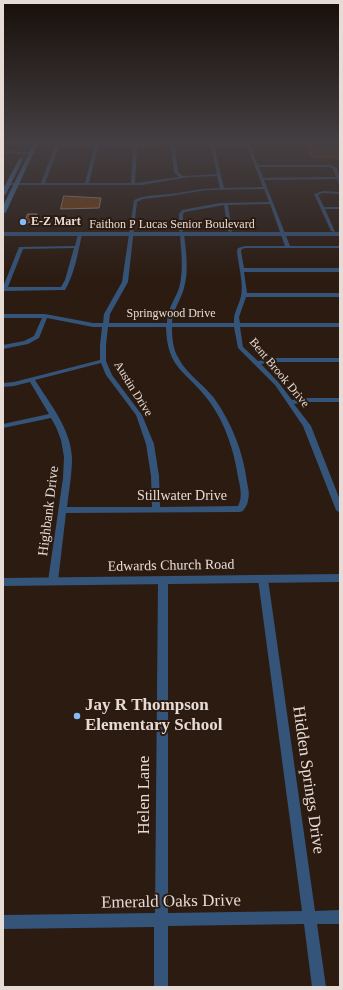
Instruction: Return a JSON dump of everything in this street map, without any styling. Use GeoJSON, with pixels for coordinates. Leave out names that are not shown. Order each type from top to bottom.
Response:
{"type":"FeatureCollection","features":[{"type":"Feature","properties":{"kind":"main road"},"geometry":{"type":"LineString","coordinates":[[3,211],[6,199],[13,189]]}},
{"type":"Feature","properties":{"kind":"street","name":"Austin Drive"},"geometry":{"type":"LineString","coordinates":[[156,509],[155,476],[150,444],[138,414],[109,375],[103,361],[103,345],[106,325],[110,308],[126,282],[135,201],[138,199],[205,189]]}},
{"type":"Feature","properties":{"kind":"street"},"geometry":{"type":"LineString","coordinates":[[266,189],[288,246]]}},
{"type":"Feature","properties":{"kind":"street"},"geometry":{"type":"LineString","coordinates":[[335,229],[316,194],[323,192],[340,193]]}},
{"type":"Feature","properties":{"kind":"street","name":"Stillwater Drive"},"geometry":{"type":"LineString","coordinates":[[63,510],[240,509],[246,500],[237,451],[223,418],[204,391],[176,360],[173,353],[170,325],[171,312],[182,288],[182,212],[226,204],[271,203]]}},
{"type":"Feature","properties":{"kind":"street"},"geometry":{"type":"LineString","coordinates":[[226,204],[230,231]]}},
{"type":"Feature","properties":{"kind":"street"},"geometry":{"type":"LineString","coordinates":[[323,208],[340,208]]}},
{"type":"Feature","properties":{"kind":"street","name":"Faithon P Lucas Senior Boulevard"},"geometry":{"type":"LineString","coordinates":[[182,233],[230,231],[283,233],[335,229]]}},
{"type":"Feature","properties":{"kind":"street","name":"Faithon P Lucas Senior Boulevard"},"geometry":{"type":"LineString","coordinates":[[3,231],[80,234],[132,233]]}},
{"type":"Feature","properties":{"kind":"street","name":"Faithon P Lucas Senior Boulevard"},"geometry":{"type":"LineString","coordinates":[[3,234],[340,234]]}},
{"type":"Feature","properties":{"kind":"street"},"geometry":{"type":"LineString","coordinates":[[77,247],[21,248],[4,289],[62,289],[68,280],[77,247],[80,234]]}},
{"type":"Feature","properties":{"kind":"street","name":"Bent Brook Drive"},"geometry":{"type":"LineString","coordinates":[[339,508],[316,445],[307,426],[291,402],[258,363],[240,347],[236,317],[244,295],[239,251],[240,248],[288,246],[340,247]]}},
{"type":"Feature","properties":{"kind":"street"},"geometry":{"type":"LineString","coordinates":[[242,270],[340,270]]}},
{"type":"Feature","properties":{"kind":"street"},"geometry":{"type":"LineString","coordinates":[[244,295],[340,295]]}},
{"type":"Feature","properties":{"kind":"street","name":"Springwood Drive"},"geometry":{"type":"LineString","coordinates":[[3,316],[45,316],[80,324],[106,325],[340,325]]}},
{"type":"Feature","properties":{"kind":"street"},"geometry":{"type":"LineString","coordinates":[[3,348],[26,343],[37,337],[45,316]]}},
{"type":"Feature","properties":{"kind":"street"},"geometry":{"type":"LineString","coordinates":[[258,363],[276,360],[340,360]]}},
{"type":"Feature","properties":{"kind":"street"},"geometry":{"type":"LineString","coordinates":[[3,385],[32,380],[103,361]]}},
{"type":"Feature","properties":{"kind":"street","name":"Highbank Drive"},"geometry":{"type":"LineString","coordinates":[[32,380],[60,427],[65,440],[68,457],[67,478],[53,581]]}},
{"type":"Feature","properties":{"kind":"street"},"geometry":{"type":"LineString","coordinates":[[291,402],[308,400],[340,400]]}},
{"type":"Feature","properties":{"kind":"street"},"geometry":{"type":"LineString","coordinates":[[3,426],[30,422],[53,415]]}},
{"type":"Feature","properties":{"kind":"street","name":"Hidden Springs Drive"},"geometry":{"type":"LineString","coordinates":[[263,578],[319,987]]}},
{"type":"Feature","properties":{"kind":"street","name":"Edwards Church Road"},"geometry":{"type":"LineString","coordinates":[[3,582],[340,578]]}},
{"type":"Feature","properties":{"kind":"street","name":"Helen Lane"},"geometry":{"type":"LineString","coordinates":[[161,987],[163,580]]}},
{"type":"Feature","properties":{"kind":"street","name":"Emerald Oaks Drive"},"geometry":{"type":"LineString","coordinates":[[3,922],[340,917]]}},
{"type":"Feature","properties":{"kind":"building"},"geometry":{"type":"Polygon","coordinates":[[[64,196],[101,198],[99,208],[61,209],[64,196]]]}},
{"type":"Feature","properties":{"kind":"building"},"geometry":{"type":"Polygon","coordinates":[[[28,214],[37,214],[34,221],[24,224],[28,214]]]}},
{"type":"Feature","properties":{"kind":"place","name":"E-Z Mart"},"geometry":{"type":"Point","coordinates":[23,222]}},
{"type":"Feature","properties":{"kind":"place","name":"Jay R Thompson Elementary School"},"geometry":{"type":"Point","coordinates":[77,716]}}]}
